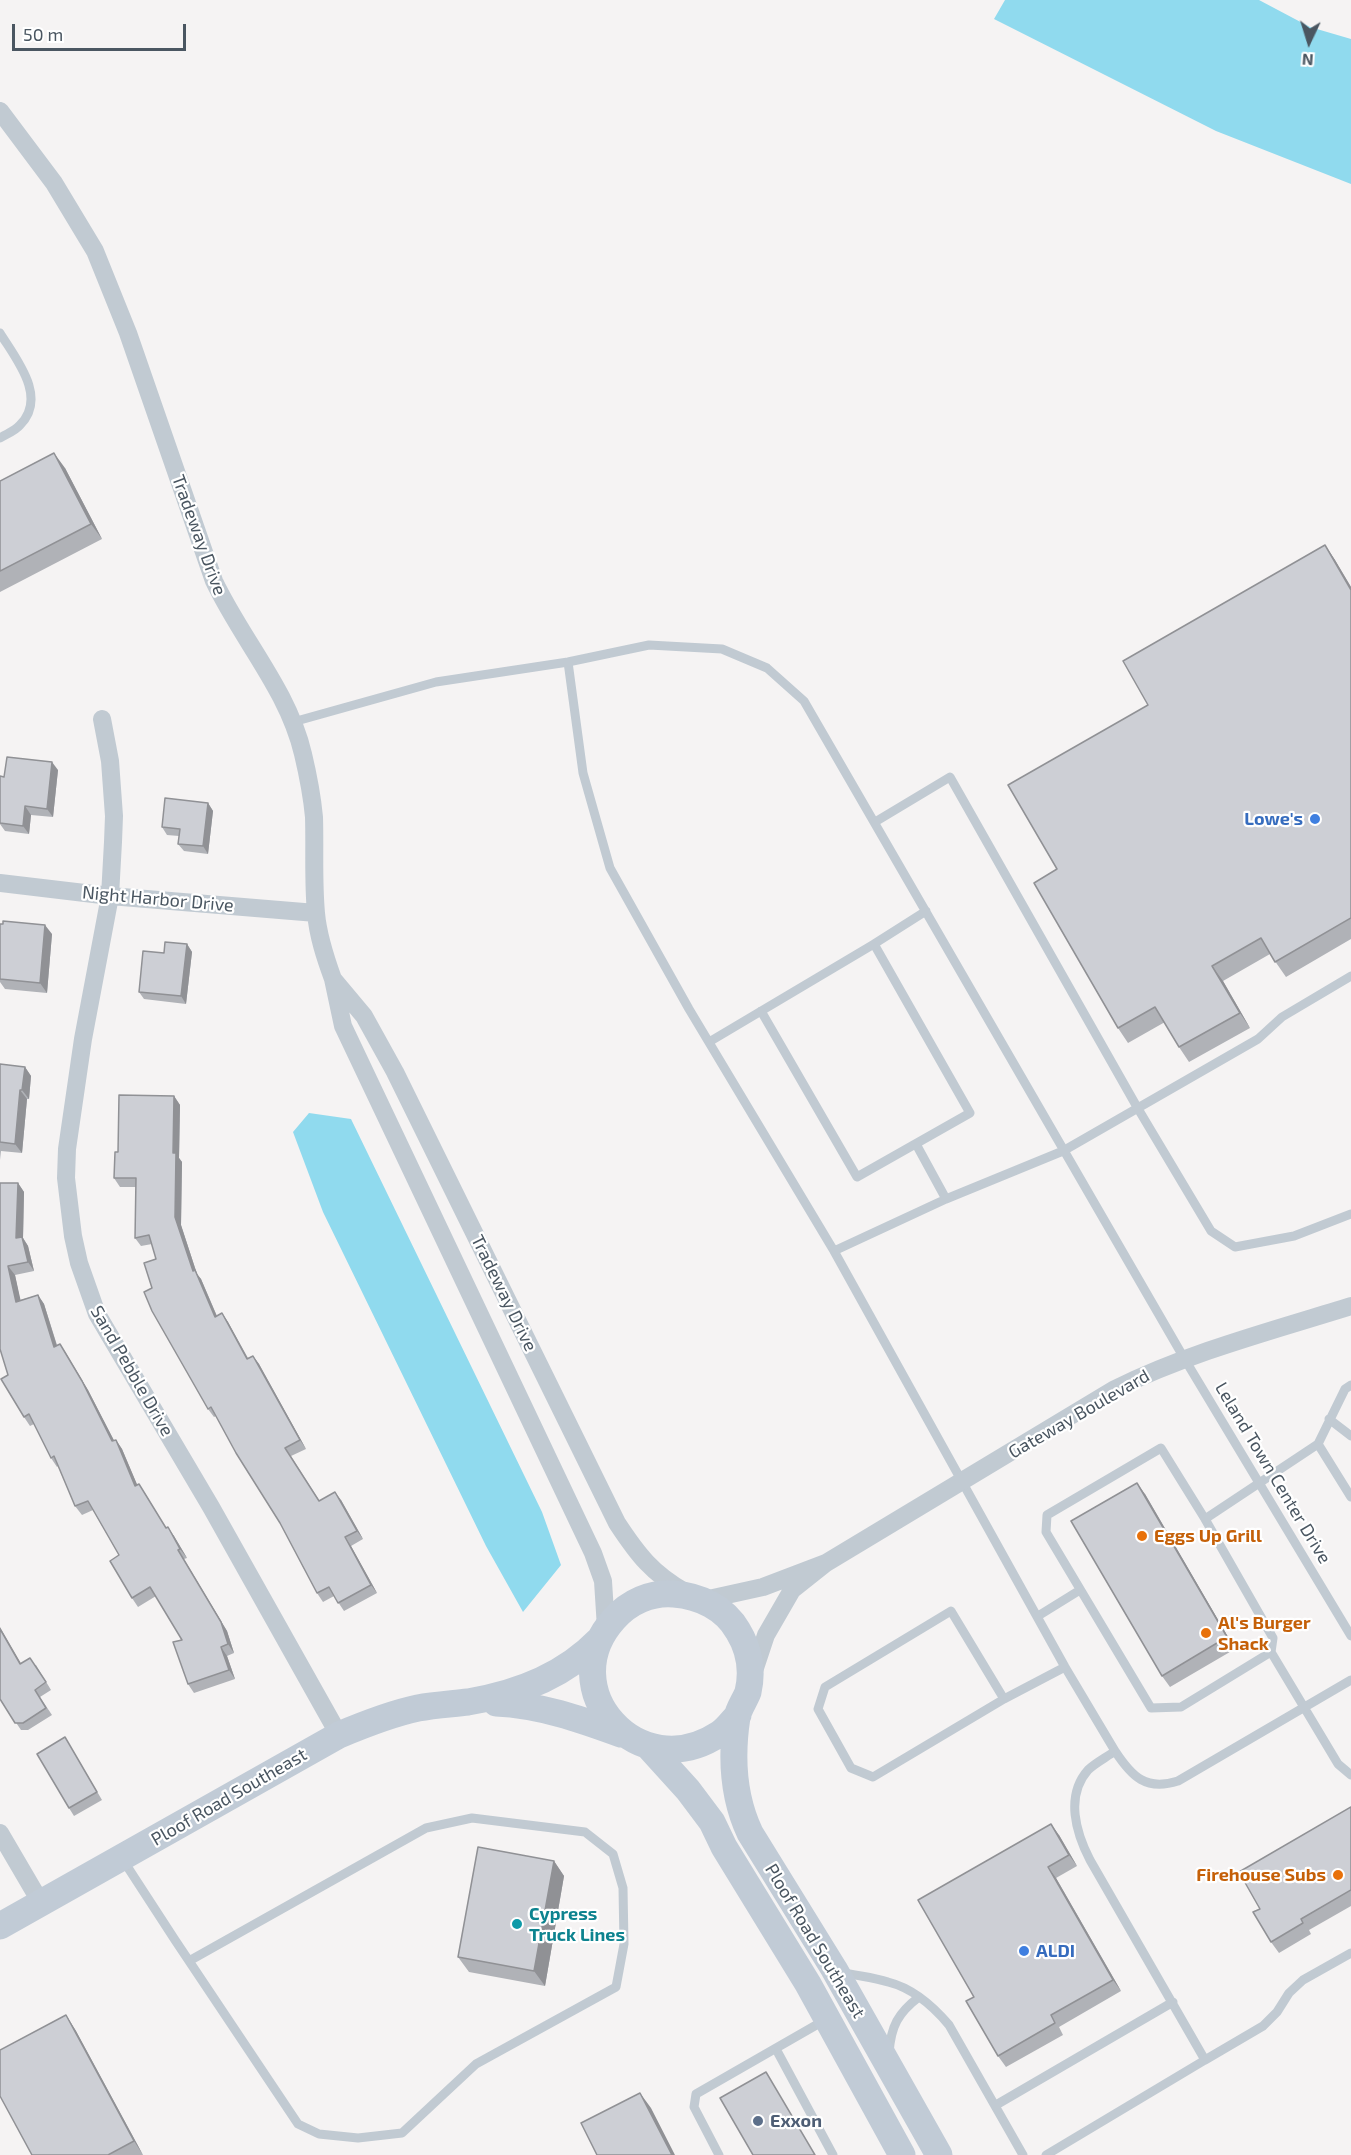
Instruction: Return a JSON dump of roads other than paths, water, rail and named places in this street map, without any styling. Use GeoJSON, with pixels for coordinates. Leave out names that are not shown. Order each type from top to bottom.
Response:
{"type":"FeatureCollection","features":[{"type":"Feature","properties":{"kind":"street","name":"Tradeway Drive"},"geometry":{"type":"LineString","coordinates":[[0,111],[54,183],[94,251],[128,333],[214,581],[229,612],[268,670],[293,722],[303,752],[314,816],[316,913],[343,1026],[593,1553],[603,1581],[602,1634]]}},
{"type":"Feature","properties":{"kind":"street","name":"Sand Pebble Drive"},"geometry":{"type":"LineString","coordinates":[[102,719],[110,762],[114,816],[110,896],[83,1039],[67,1149],[66,1178],[73,1236],[79,1263],[97,1314],[211,1507],[339,1735]]}},
{"type":"Feature","properties":{"kind":"street","name":"Night Harbor Drive"},"geometry":{"type":"LineString","coordinates":[[0,882],[110,896],[316,913]]}},
{"type":"Feature","properties":{"kind":"street","name":"Tradeway Drive"},"geometry":{"type":"LineString","coordinates":[[333,979],[364,1016],[395,1072],[617,1523],[640,1557],[665,1581],[697,1597]]}},
{"type":"Feature","properties":{"kind":"street","name":"Gateway Boulevard"},"geometry":{"type":"LineString","coordinates":[[826,1563],[1116,1389],[1184,1358],[1351,1306]]}},
{"type":"Feature","properties":{"kind":"street"},"geometry":{"type":"LineString","coordinates":[[826,1563],[792,1590],[766,1635],[742,1704],[720,1733],[699,1745],[674,1750],[637,1741],[606,1717],[595,1693],[593,1666],[602,1634],[622,1611],[642,1598],[665,1593],[697,1597],[763,1587],[826,1563]]}},
{"type":"Feature","properties":{"kind":"street"},"geometry":{"type":"LineString","coordinates":[[697,1597],[723,1612],[737,1629],[747,1649],[751,1671],[742,1704]]}},
{"type":"Feature","properties":{"kind":"street","name":"Ploof Road Southeast"},"geometry":{"type":"LineString","coordinates":[[0,1926],[339,1735],[383,1717],[420,1708],[520,1691],[583,1657],[602,1634]]}},
{"type":"Feature","properties":{"kind":"street","name":"Ploof Road Southeast"},"geometry":{"type":"LineString","coordinates":[[471,1701],[520,1704],[576,1717],[637,1741],[688,1790],[712,1822],[724,1846],[808,1984],[902,2155]]}},
{"type":"Feature","properties":{"kind":"street","name":"Ploof Road Southeast"},"geometry":{"type":"LineString","coordinates":[[742,1704],[734,1779],[741,1813],[750,1833],[834,1970],[939,2155]]}},
{"type":"Feature","properties":{"kind":"street"},"geometry":{"type":"LineString","coordinates":[[0,1833],[41,1903]]}},
{"type":"Feature","properties":{"kind":"lane"},"geometry":{"type":"LineString","coordinates":[[0,333],[27,380],[31,396],[29,414],[19,427],[0,438]]}},
{"type":"Feature","properties":{"kind":"lane","name":"Leland Town Center Drive"},"geometry":{"type":"LineString","coordinates":[[293,722],[436,682],[568,662],[649,645],[722,649],[767,668],[804,701],[1184,1358],[1351,1636]]}},
{"type":"Feature","properties":{"kind":"lane"},"geometry":{"type":"LineString","coordinates":[[568,662],[583,773],[610,868],[709,1042],[834,1251],[1065,1667],[1126,1768],[1139,1780],[1153,1785],[1167,1785],[1178,1781],[1351,1680]]}},
{"type":"Feature","properties":{"kind":"lane"},"geometry":{"type":"LineString","coordinates":[[875,822],[950,777],[1137,1107],[1211,1231],[1235,1247],[1293,1236],[1351,1214]]}},
{"type":"Feature","properties":{"kind":"lane"},"geometry":{"type":"LineString","coordinates":[[709,1042],[926,911]]}},
{"type":"Feature","properties":{"kind":"lane"},"geometry":{"type":"LineString","coordinates":[[761,1011],[857,1177],[970,1113],[874,944]]}},
{"type":"Feature","properties":{"kind":"lane"},"geometry":{"type":"LineString","coordinates":[[834,1251],[946,1199],[1064,1150],[1258,1038],[1282,1017],[1351,976]]}},
{"type":"Feature","properties":{"kind":"lane"},"geometry":{"type":"LineString","coordinates":[[916,1144],[946,1199]]}},
{"type":"Feature","properties":{"kind":"lane"},"geometry":{"type":"LineString","coordinates":[[1205,1519],[1318,1444],[1329,1419],[1346,1389],[1351,1385]]}},
{"type":"Feature","properties":{"kind":"lane"},"geometry":{"type":"LineString","coordinates":[[1329,1419],[1351,1436]]}},
{"type":"Feature","properties":{"kind":"lane"},"geometry":{"type":"LineString","coordinates":[[1318,1444],[1351,1497]]}},
{"type":"Feature","properties":{"kind":"lane"},"geometry":{"type":"LineString","coordinates":[[1270,1652],[1181,1707],[1151,1708],[1046,1532],[1047,1515],[1161,1448],[1205,1519],[1273,1638],[1270,1652],[1338,1764],[1351,1775]]}},
{"type":"Feature","properties":{"kind":"lane"},"geometry":{"type":"LineString","coordinates":[[1038,1617],[1080,1590]]}},
{"type":"Feature","properties":{"kind":"lane"},"geometry":{"type":"LineString","coordinates":[[1004,1699],[951,1611],[825,1687],[818,1709],[851,1768],[873,1777],[1004,1699],[1065,1667]]}},
{"type":"Feature","properties":{"kind":"lane"},"geometry":{"type":"LineString","coordinates":[[1115,1751],[1089,1769],[1079,1782],[1075,1795],[1077,1827],[1090,1860],[1205,2060]]}},
{"type":"Feature","properties":{"kind":"lane"},"geometry":{"type":"LineString","coordinates":[[122,1858],[189,1961],[298,2124],[319,2134],[358,2138],[402,2133],[476,2064],[616,1987],[624,1944],[623,1888],[612,1854],[585,1832],[472,1818],[426,1828],[189,1961]]}},
{"type":"Feature","properties":{"kind":"lane"},"geometry":{"type":"LineString","coordinates":[[1046,2155],[1263,2026],[1289,1993],[1303,1980],[1351,1953]]}},
{"type":"Feature","properties":{"kind":"lane"},"geometry":{"type":"LineString","coordinates":[[834,1970],[867,1979],[887,1981],[905,1988],[920,1997],[940,2015],[949,2025],[1023,2155]]}},
{"type":"Feature","properties":{"kind":"lane"},"geometry":{"type":"LineString","coordinates":[[889,2070],[893,2030],[904,2009],[920,1997]]}},
{"type":"Feature","properties":{"kind":"lane"},"geometry":{"type":"LineString","coordinates":[[996,2105],[1173,2002]]}},
{"type":"Feature","properties":{"kind":"lane"},"geometry":{"type":"LineString","coordinates":[[719,2155],[694,2107],[696,2094],[827,2019]]}},
{"type":"Feature","properties":{"kind":"lane"},"geometry":{"type":"LineString","coordinates":[[776,2049],[832,2155]]}},
{"type":"Feature","properties":{"kind":"water"},"geometry":{"type":"Polygon","coordinates":[[[1005,0],[1259,0],[1310,27],[1351,39],[1351,184],[1216,131],[994,19],[1005,0]]]}},
{"type":"Feature","properties":{"kind":"water"},"geometry":{"type":"Polygon","coordinates":[[[309,1113],[351,1119],[542,1512],[561,1565],[523,1612],[486,1546],[323,1212],[293,1132],[309,1113]]]}},
{"type":"Feature","properties":{"kind":"place","name":"Lowe's"},"geometry":{"type":"Point","coordinates":[1315,819]}},
{"type":"Feature","properties":{"kind":"place","name":"Eggs Up Grill"},"geometry":{"type":"Point","coordinates":[1142,1536]}},
{"type":"Feature","properties":{"kind":"place","name":"Al's Burger Shack"},"geometry":{"type":"Point","coordinates":[1206,1633]}},
{"type":"Feature","properties":{"kind":"place","name":"Firehouse Subs"},"geometry":{"type":"Point","coordinates":[1338,1875]}},
{"type":"Feature","properties":{"kind":"place","name":"Cypress Truck Lines"},"geometry":{"type":"Point","coordinates":[517,1924]}},
{"type":"Feature","properties":{"kind":"place","name":"ALDI"},"geometry":{"type":"Point","coordinates":[1024,1951]}},
{"type":"Feature","properties":{"kind":"place","name":"Exxon"},"geometry":{"type":"Point","coordinates":[758,2121]}}]}
